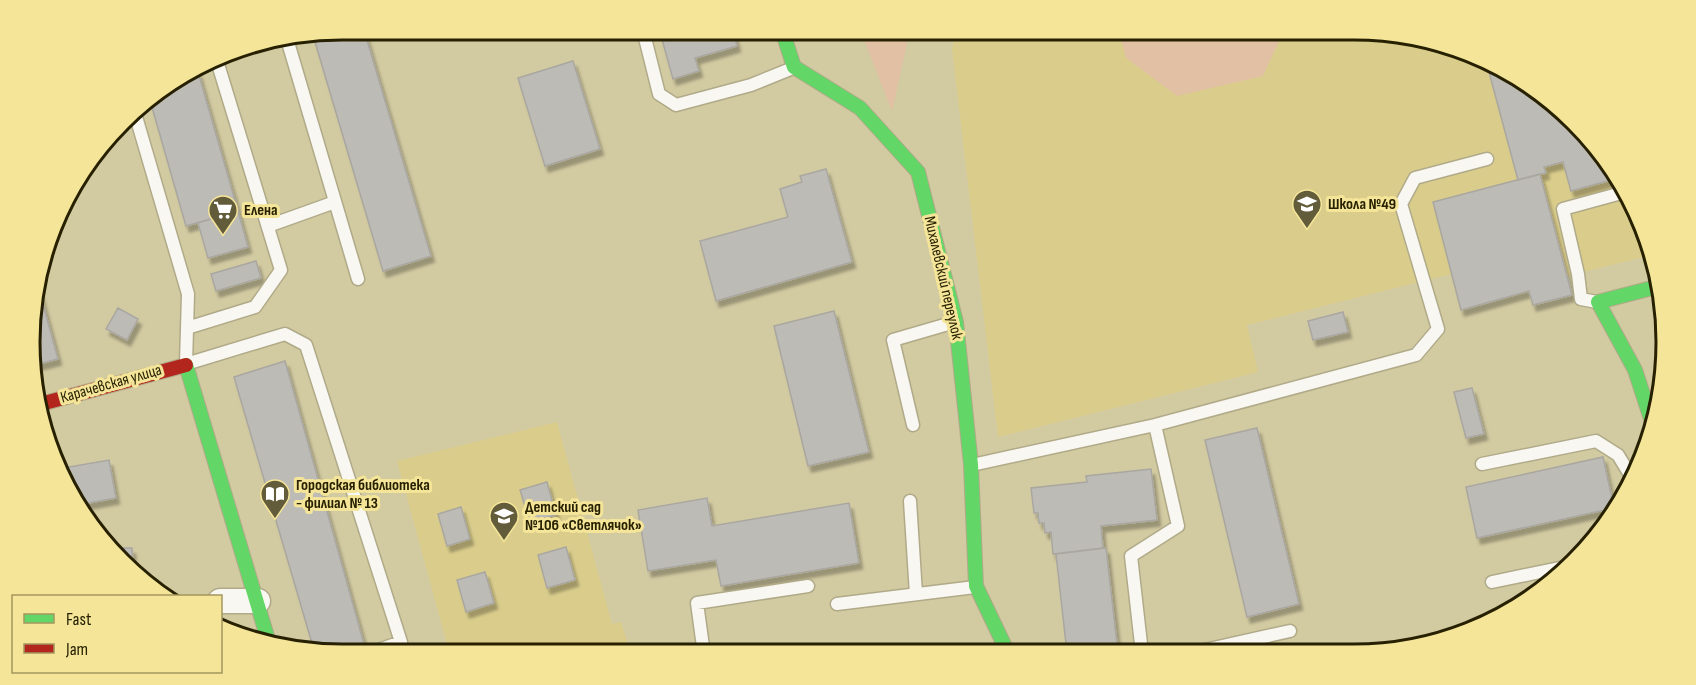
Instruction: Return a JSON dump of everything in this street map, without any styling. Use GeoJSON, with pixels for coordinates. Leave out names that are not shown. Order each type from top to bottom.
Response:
{"type":"FeatureCollection","features":[{"type":"Feature","properties":{"kind":"street"},"geometry":{"type":"LineString","coordinates":[[785,40],[794,67]]}},
{"type":"Feature","properties":{"kind":"street","name":"Михалевский переулок"},"geometry":{"type":"LineString","coordinates":[[794,67],[860,108],[918,172],[957,322],[971,465],[976,586]]}},
{"type":"Feature","properties":{"kind":"street"},"geometry":{"type":"LineString","coordinates":[[1648,409],[1635,370],[1598,302],[1651,288]]}},
{"type":"Feature","properties":{"kind":"street"},"geometry":{"type":"LineString","coordinates":[[186,364],[267,635]]}},
{"type":"Feature","properties":{"kind":"street","name":"Карачевская улица"},"geometry":{"type":"LineString","coordinates":[[46,402],[186,364]]}},
{"type":"Feature","properties":{"kind":"street"},"geometry":{"type":"LineString","coordinates":[[976,586],[1004,645]]}},
{"type":"Feature","properties":{"kind":"street"},"geometry":{"type":"LineString","coordinates":[[222,601],[258,601]]}},
{"type":"Feature","properties":{"kind":"lane"},"geometry":{"type":"LineString","coordinates":[[645,40],[659,94],[676,105],[751,85],[794,67]]}},
{"type":"Feature","properties":{"kind":"lane"},"geometry":{"type":"LineString","coordinates":[[289,45],[358,279]]}},
{"type":"Feature","properties":{"kind":"lane"},"geometry":{"type":"LineString","coordinates":[[187,328],[255,307],[280,270],[219,67]]}},
{"type":"Feature","properties":{"kind":"lane"},"geometry":{"type":"LineString","coordinates":[[137,121],[188,294],[186,364],[285,334],[306,345],[401,642],[392,645]]}},
{"type":"Feature","properties":{"kind":"lane"},"geometry":{"type":"LineString","coordinates":[[971,465],[1155,425],[1416,355],[1438,328],[1401,204],[1415,178],[1487,159]]}},
{"type":"Feature","properties":{"kind":"lane"},"geometry":{"type":"LineString","coordinates":[[1598,302],[1581,298],[1578,274],[1563,209],[1616,194]]}},
{"type":"Feature","properties":{"kind":"lane"},"geometry":{"type":"LineString","coordinates":[[267,226],[335,202]]}},
{"type":"Feature","properties":{"kind":"lane"},"geometry":{"type":"LineString","coordinates":[[913,425],[893,340],[957,322]]}},
{"type":"Feature","properties":{"kind":"lane"},"geometry":{"type":"LineString","coordinates":[[1141,645],[1131,556],[1178,526],[1155,425]]}},
{"type":"Feature","properties":{"kind":"lane"},"geometry":{"type":"LineString","coordinates":[[1482,464],[1596,441],[1618,455],[1627,470]]}},
{"type":"Feature","properties":{"kind":"lane"},"geometry":{"type":"LineString","coordinates":[[910,501],[916,594]]}},
{"type":"Feature","properties":{"kind":"lane"},"geometry":{"type":"LineString","coordinates":[[1492,582],[1554,569]]}},
{"type":"Feature","properties":{"kind":"lane"},"geometry":{"type":"LineString","coordinates":[[703,645],[697,603],[808,586]]}},
{"type":"Feature","properties":{"kind":"lane"},"geometry":{"type":"LineString","coordinates":[[837,604],[976,586]]}},
{"type":"Feature","properties":{"kind":"lane"},"geometry":{"type":"LineString","coordinates":[[1225,645],[1290,630]]}},
{"type":"Feature","properties":{"kind":"shaded area"},"geometry":{"type":"Polygon","coordinates":[[[864,40],[908,40],[892,111],[864,40]]]}},
{"type":"Feature","properties":{"kind":"shaded area","name":"Школа №49"},"geometry":{"type":"Polygon","coordinates":[[[954,40],[1354,40],[1393,43],[1432,51],[1469,63],[1505,81],[1553,115],[1581,143],[1605,175],[1633,227],[1643,257],[1567,276],[1572,295],[1533,305],[1529,292],[1461,310],[1451,274],[1247,325],[1258,372],[998,437],[952,49],[954,40]]]}},
{"type":"Feature","properties":{"kind":"shaded area"},"geometry":{"type":"Polygon","coordinates":[[[1122,40],[1279,40],[1263,76],[1177,96],[1126,58],[1122,40]]]}},
{"type":"Feature","properties":{"kind":"shaded area","name":"Детский сад №106 «Светлячок»"},"geometry":{"type":"Polygon","coordinates":[[[557,422],[612,624],[621,622],[628,645],[447,645],[397,461],[557,422]]]}},
{"type":"Feature","properties":{"kind":"building"},"geometry":{"type":"Polygon","coordinates":[[[367,40],[431,256],[383,271],[315,42],[367,40]]]}},
{"type":"Feature","properties":{"kind":"building"},"geometry":{"type":"Polygon","coordinates":[[[662,40],[736,40],[737,46],[695,58],[699,71],[673,79],[662,40]]]}},
{"type":"Feature","properties":{"kind":"building"},"geometry":{"type":"Polygon","coordinates":[[[573,61],[600,149],[545,166],[518,78],[573,61]]]}},
{"type":"Feature","properties":{"kind":"building"},"geometry":{"type":"Polygon","coordinates":[[[1489,73],[1521,91],[1553,115],[1581,143],[1608,181],[1571,191],[1563,162],[1544,167],[1546,173],[1518,180],[1489,73]]]}},
{"type":"Feature","properties":{"kind":"building"},"geometry":{"type":"Polygon","coordinates":[[[199,77],[238,211],[186,226],[152,108],[199,77]]]}},
{"type":"Feature","properties":{"kind":"building"},"geometry":{"type":"Polygon","coordinates":[[[826,169],[852,262],[716,301],[700,241],[788,217],[780,189],[802,182],[800,176],[826,169]]]}},
{"type":"Feature","properties":{"kind":"building"},"geometry":{"type":"Polygon","coordinates":[[[1540,174],[1572,295],[1533,305],[1529,291],[1461,310],[1433,202],[1540,174]]]}},
{"type":"Feature","properties":{"kind":"building","name":"Елена"},"geometry":{"type":"Polygon","coordinates":[[[238,211],[248,247],[208,258],[198,223],[238,211]]]}},
{"type":"Feature","properties":{"kind":"building"},"geometry":{"type":"Polygon","coordinates":[[[256,261],[261,278],[216,291],[211,274],[256,261]]]}},
{"type":"Feature","properties":{"kind":"building"},"geometry":{"type":"Polygon","coordinates":[[[43,304],[58,359],[41,363],[43,304]]]}},
{"type":"Feature","properties":{"kind":"building"},"geometry":{"type":"Polygon","coordinates":[[[118,308],[138,319],[127,340],[106,329],[118,308]]]}},
{"type":"Feature","properties":{"kind":"building"},"geometry":{"type":"Polygon","coordinates":[[[834,311],[869,452],[808,466],[774,326],[834,311]]]}},
{"type":"Feature","properties":{"kind":"building"},"geometry":{"type":"Polygon","coordinates":[[[1343,312],[1348,332],[1313,340],[1308,321],[1343,312]]]}},
{"type":"Feature","properties":{"kind":"building"},"geometry":{"type":"Polygon","coordinates":[[[285,361],[364,644],[312,643],[234,377],[285,361]]]}},
{"type":"Feature","properties":{"kind":"building"},"geometry":{"type":"Polygon","coordinates":[[[1472,388],[1484,434],[1466,438],[1454,392],[1472,388]]]}},
{"type":"Feature","properties":{"kind":"building"},"geometry":{"type":"Polygon","coordinates":[[[1257,428],[1299,604],[1247,617],[1205,440],[1257,428]]]}},
{"type":"Feature","properties":{"kind":"building"},"geometry":{"type":"Polygon","coordinates":[[[1603,457],[1612,499],[1605,510],[1477,538],[1466,487],[1603,457]]]}},
{"type":"Feature","properties":{"kind":"building"},"geometry":{"type":"Polygon","coordinates":[[[109,460],[116,498],[87,503],[68,467],[109,460]]]}},
{"type":"Feature","properties":{"kind":"building"},"geometry":{"type":"Polygon","coordinates":[[[1151,469],[1157,520],[1101,526],[1103,548],[1053,554],[1051,532],[1045,533],[1044,523],[1039,523],[1038,513],[1034,513],[1031,488],[1087,482],[1086,476],[1151,469]]]}},
{"type":"Feature","properties":{"kind":"building"},"geometry":{"type":"Polygon","coordinates":[[[547,482],[556,515],[530,522],[520,490],[547,482]]]}},
{"type":"Feature","properties":{"kind":"building"},"geometry":{"type":"Polygon","coordinates":[[[707,498],[712,526],[849,503],[859,563],[721,586],[716,560],[648,571],[638,510],[707,498]]]}},
{"type":"Feature","properties":{"kind":"building"},"geometry":{"type":"Polygon","coordinates":[[[461,507],[470,539],[447,546],[438,514],[461,507]]]}},
{"type":"Feature","properties":{"kind":"building"},"geometry":{"type":"Polygon","coordinates":[[[566,547],[575,580],[547,588],[538,555],[566,547]]]}},
{"type":"Feature","properties":{"kind":"building"},"geometry":{"type":"Polygon","coordinates":[[[121,548],[132,548],[133,560],[121,548]]]}},
{"type":"Feature","properties":{"kind":"building"},"geometry":{"type":"Polygon","coordinates":[[[1106,548],[1117,645],[1066,645],[1056,554],[1106,548]]]}},
{"type":"Feature","properties":{"kind":"building"},"geometry":{"type":"Polygon","coordinates":[[[485,572],[494,603],[466,612],[457,580],[485,572]]]}},
{"type":"Feature","properties":{"kind":"traffic: fast"},"geometry":{"type":"LineString","coordinates":[[785,40],[794,67],[860,108],[918,172],[956,322],[971,465],[976,586],[1004,645]]}},
{"type":"Feature","properties":{"kind":"traffic: fast"},"geometry":{"type":"LineString","coordinates":[[1648,409],[1635,370],[1598,302],[1651,288]]}},
{"type":"Feature","properties":{"kind":"traffic: fast"},"geometry":{"type":"LineString","coordinates":[[186,365],[266,635]]}},
{"type":"Feature","properties":{"kind":"traffic: jam"},"geometry":{"type":"LineString","coordinates":[[46,402],[186,365]]}},
{"type":"Feature","properties":{"kind":"place","name":"Школа №49"},"geometry":{"type":"Point","coordinates":[1307,230]}},
{"type":"Feature","properties":{"kind":"place","name":"Елена"},"geometry":{"type":"Point","coordinates":[223,236]}},
{"type":"Feature","properties":{"kind":"place","name":"Городская библиотека - филиал № 13"},"geometry":{"type":"Point","coordinates":[275,520]}},
{"type":"Feature","properties":{"kind":"place","name":"Детский сад №106 «Светлячок»"},"geometry":{"type":"Point","coordinates":[504,542]}}]}
